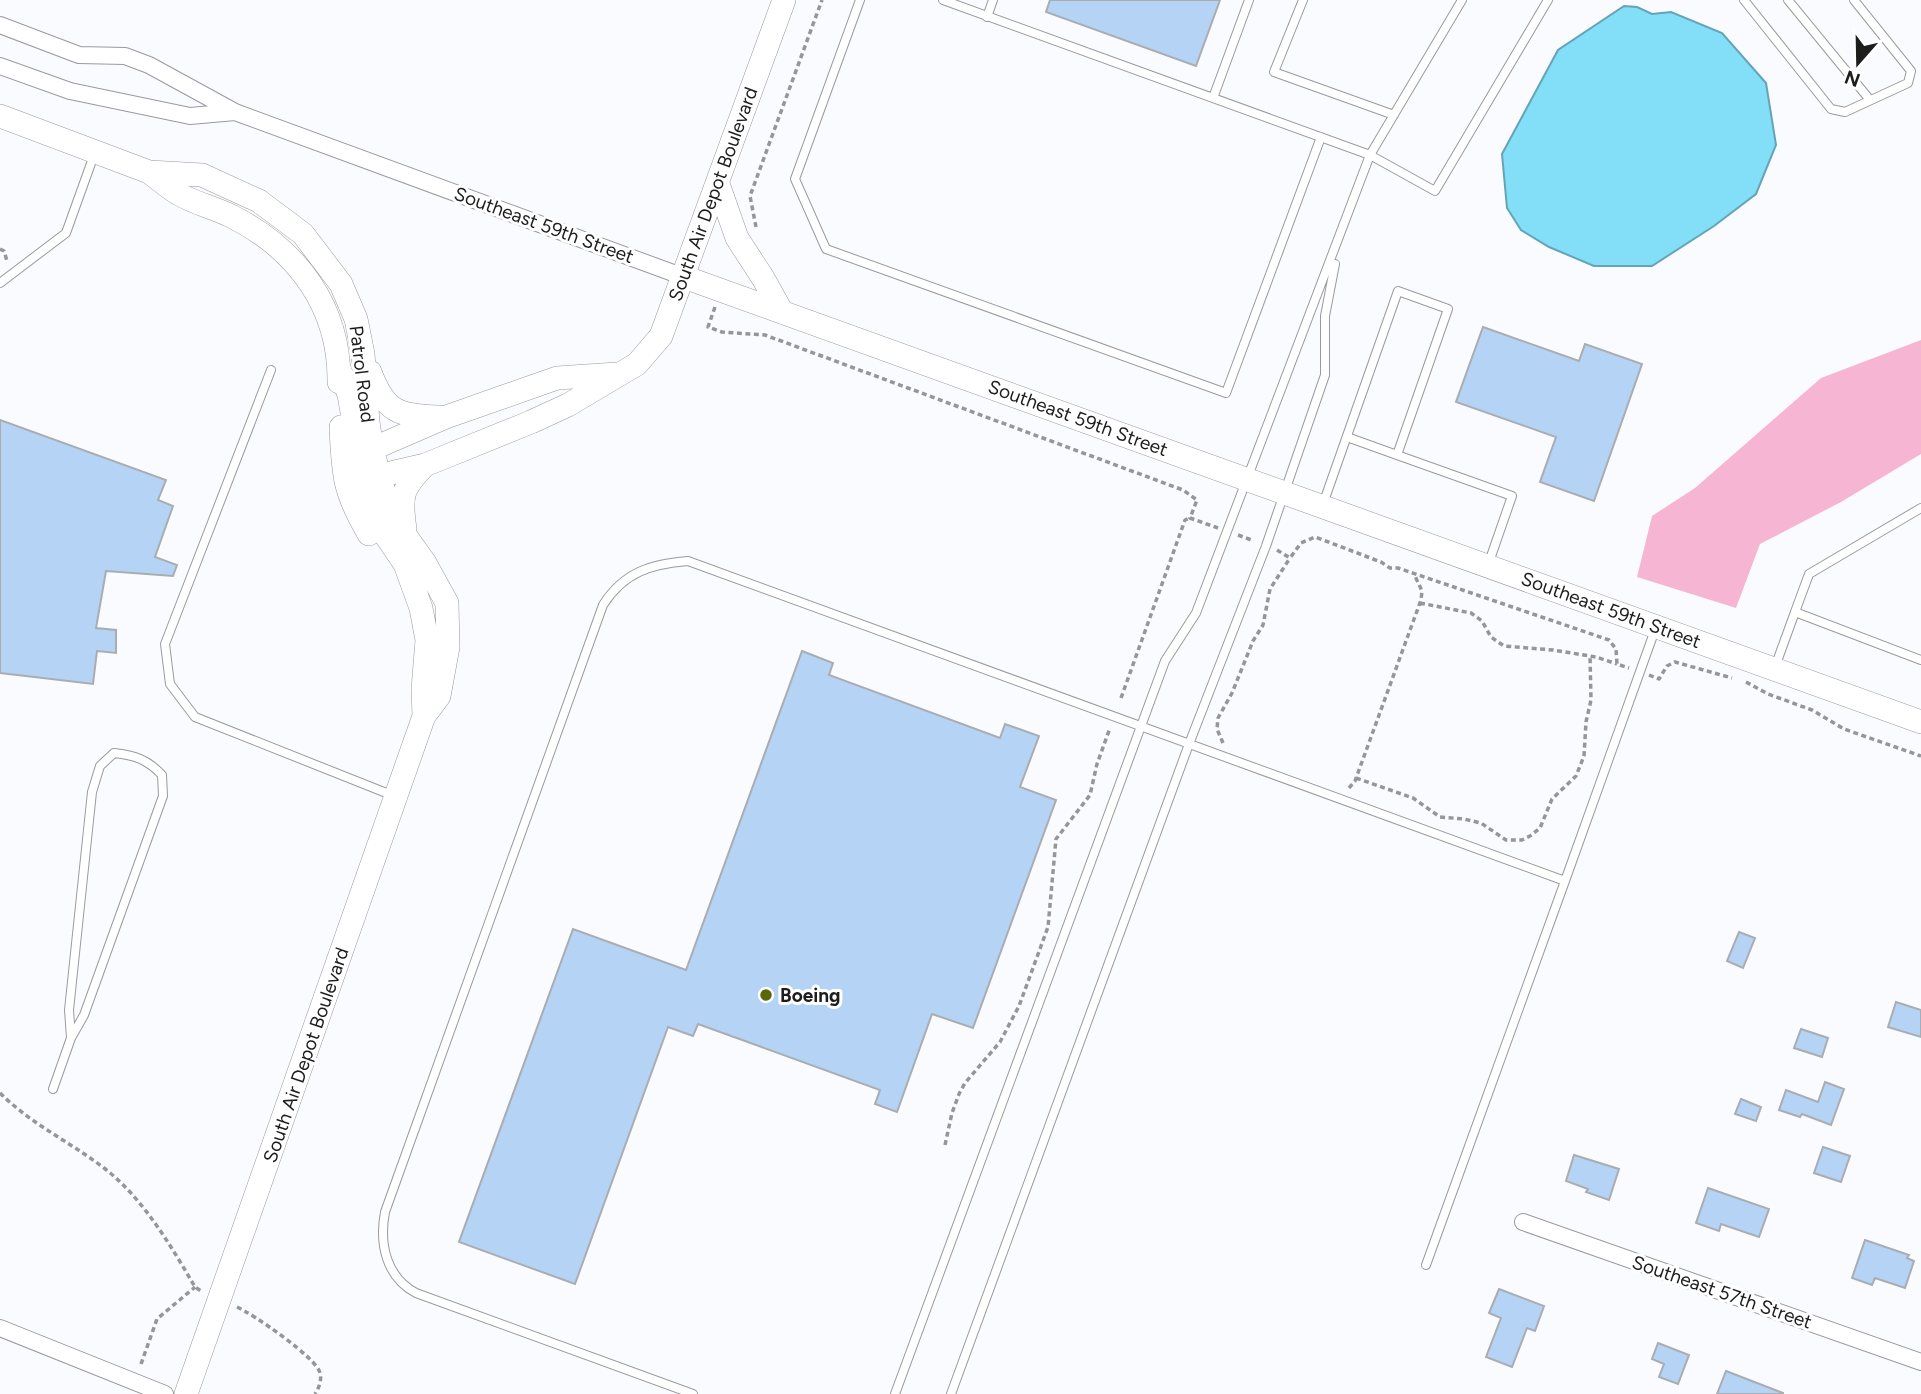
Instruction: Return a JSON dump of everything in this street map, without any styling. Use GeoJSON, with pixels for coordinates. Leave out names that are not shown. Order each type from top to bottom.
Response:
{"type":"FeatureCollection","features":[{"type":"Feature","properties":{"kind":"main road","name":"South Air Depot Boulevard"},"geometry":{"type":"LineString","coordinates":[[369,473],[425,465],[568,405],[637,364],[661,335],[783,0]]}},
{"type":"Feature","properties":{"kind":"main road","name":"Patrol Road"},"geometry":{"type":"LineString","coordinates":[[0,116],[149,172],[202,176],[259,201],[303,234],[341,284],[356,319],[363,354],[372,449]]}},
{"type":"Feature","properties":{"kind":"main road","name":"Patrol Road"},"geometry":{"type":"LineString","coordinates":[[149,172],[180,195],[233,216],[275,242],[308,278],[329,317],[339,374]]}},
{"type":"Feature","properties":{"kind":"main road"},"geometry":{"type":"LineString","coordinates":[[718,184],[737,238],[782,312]]}},
{"type":"Feature","properties":{"kind":"main road","name":"Southeast 59th Street"},"geometry":{"type":"LineString","coordinates":[[684,277],[1921,722]]}},
{"type":"Feature","properties":{"kind":"main road"},"geometry":{"type":"LineString","coordinates":[[363,354],[379,395],[392,408],[410,416],[446,417]]}},
{"type":"Feature","properties":{"kind":"main road","name":"South Air Depot Boulevard"},"geometry":{"type":"LineString","coordinates":[[339,374],[343,473],[352,506],[375,544],[410,581]]}},
{"type":"Feature","properties":{"kind":"main road"},"geometry":{"type":"LineString","coordinates":[[339,374],[349,395],[369,473]]}},
{"type":"Feature","properties":{"kind":"main road"},"geometry":{"type":"LineString","coordinates":[[369,473],[372,449],[446,417],[557,378],[620,374]]}},
{"type":"Feature","properties":{"kind":"main road"},"geometry":{"type":"LineString","coordinates":[[406,539],[401,502],[407,483],[425,465]]}},
{"type":"Feature","properties":{"kind":"main road","name":"South Air Depot Boulevard"},"geometry":{"type":"LineString","coordinates":[[369,473],[366,498],[384,533],[405,564],[421,608],[427,640],[424,716]]}},
{"type":"Feature","properties":{"kind":"main road","name":"South Air Depot Boulevard"},"geometry":{"type":"LineString","coordinates":[[186,1394],[424,716],[439,696],[448,647],[447,603],[425,563],[390,514],[369,473]]}},
{"type":"Feature","properties":{"kind":"street","name":"Southeast 59th Street"},"geometry":{"type":"LineString","coordinates":[[0,26],[79,55],[125,56],[149,65],[235,112],[684,277]]}},
{"type":"Feature","properties":{"kind":"street","name":"Southeast 59th Street"},"geometry":{"type":"LineString","coordinates":[[0,66],[70,91],[190,116],[235,112]]}},
{"type":"Feature","properties":{"kind":"street","name":"Southeast 57th Street"},"geometry":{"type":"LineString","coordinates":[[1523,1223],[1921,1362]]}},
{"type":"Feature","properties":{"kind":"street"},"geometry":{"type":"LineString","coordinates":[[0,1328],[165,1394]]}},
{"type":"Feature","properties":{"kind":"lane"},"geometry":{"type":"LineString","coordinates":[[860,0],[795,179],[826,249],[1226,393],[1321,137]]}},
{"type":"Feature","properties":{"kind":"lane"},"geometry":{"type":"LineString","coordinates":[[943,0],[1370,155],[1435,191],[1548,0]]}},
{"type":"Feature","properties":{"kind":"lane"},"geometry":{"type":"LineString","coordinates":[[987,17],[993,0]]}},
{"type":"Feature","properties":{"kind":"lane"},"geometry":{"type":"LineString","coordinates":[[1213,98],[1249,0]]}},
{"type":"Feature","properties":{"kind":"lane"},"geometry":{"type":"LineString","coordinates":[[1303,0],[1274,72],[1394,115]]}},
{"type":"Feature","properties":{"kind":"lane"},"geometry":{"type":"LineString","coordinates":[[895,1394],[1165,661],[1196,613],[1370,155],[1462,0]]}},
{"type":"Feature","properties":{"kind":"lane"},"geometry":{"type":"LineString","coordinates":[[1744,0],[1831,109],[1845,112],[1908,83],[1912,71],[1854,0]]}},
{"type":"Feature","properties":{"kind":"lane"},"geometry":{"type":"LineString","coordinates":[[1788,0],[1870,100]]}},
{"type":"Feature","properties":{"kind":"lane"},"geometry":{"type":"LineString","coordinates":[[0,283],[66,233],[96,153]]}},
{"type":"Feature","properties":{"kind":"lane"},"geometry":{"type":"LineString","coordinates":[[951,1394],[1189,744],[1266,546],[1325,375],[1325,316],[1338,244]]}},
{"type":"Feature","properties":{"kind":"lane"},"geometry":{"type":"LineString","coordinates":[[1322,507],[1398,291],[1448,309],[1397,455]]}},
{"type":"Feature","properties":{"kind":"lane"},"geometry":{"type":"LineString","coordinates":[[271,370],[165,644],[170,684],[195,717],[397,797]]}},
{"type":"Feature","properties":{"kind":"lane"},"geometry":{"type":"LineString","coordinates":[[1347,437],[1512,496],[1488,566]]}},
{"type":"Feature","properties":{"kind":"lane"},"geometry":{"type":"LineString","coordinates":[[1774,669],[1809,574],[1921,508]]}},
{"type":"Feature","properties":{"kind":"lane"},"geometry":{"type":"LineString","coordinates":[[693,1394],[416,1293],[394,1275],[383,1241],[385,1212],[600,613],[611,592],[630,576],[660,563],[688,561],[1565,881]]}},
{"type":"Feature","properties":{"kind":"lane"},"geometry":{"type":"LineString","coordinates":[[1795,612],[1921,660]]}},
{"type":"Feature","properties":{"kind":"lane"},"geometry":{"type":"LineString","coordinates":[[1426,1265],[1656,627]]}},
{"type":"Feature","properties":{"kind":"lane"},"geometry":{"type":"LineString","coordinates":[[53,1088],[71,1038],[84,1015],[163,796],[162,775],[153,765],[136,755],[114,753],[100,766],[92,792],[69,1010],[71,1038]]}},
{"type":"Feature","properties":{"kind":"path"},"geometry":{"type":"LineString","coordinates":[[0,249],[5,251],[7,261],[0,268]]}},
{"type":"Feature","properties":{"kind":"path"},"geometry":{"type":"LineString","coordinates":[[1121,698],[1185,520],[1191,518]]}},
{"type":"Feature","properties":{"kind":"path"},"geometry":{"type":"LineString","coordinates":[[1226,744],[1218,735],[1218,718],[1233,693],[1253,641],[1263,625],[1270,589],[1290,558]]}},
{"type":"Feature","properties":{"kind":"path"},"geometry":{"type":"LineString","coordinates":[[1345,788],[1352,785],[1356,778],[1420,603],[1422,591],[1413,573]]}},
{"type":"Feature","properties":{"kind":"path"},"geometry":{"type":"LineString","coordinates":[[1420,603],[1471,613],[1482,621],[1492,637],[1504,646],[1553,650],[1617,664]]}},
{"type":"Feature","properties":{"kind":"path"},"geometry":{"type":"LineString","coordinates":[[1356,778],[1413,798],[1440,817],[1480,823],[1506,839],[1522,840],[1530,836],[1540,828],[1552,799],[1576,776],[1584,756],[1586,722],[1591,700],[1590,656]]}},
{"type":"Feature","properties":{"kind":"path"},"geometry":{"type":"LineString","coordinates":[[945,1145],[952,1113],[962,1088],[1000,1042],[1019,1006],[1048,927],[1056,839],[1090,795],[1097,764],[1110,728]]}},
{"type":"Feature","properties":{"kind":"path"},"geometry":{"type":"LineString","coordinates":[[0,1093],[30,1119],[119,1181],[173,1249],[195,1287],[245,1311],[314,1360],[321,1377],[320,1387],[315,1394]]}},
{"type":"Feature","properties":{"kind":"path"},"geometry":{"type":"LineString","coordinates":[[141,1364],[157,1319],[195,1287]]}},
{"type":"Feature","properties":{"kind":"shaded area"},"geometry":{"type":"Polygon","coordinates":[[[1921,340],[1921,454],[1841,502],[1760,544],[1736,608],[1637,577],[1652,516],[1695,488],[1821,378],[1921,340]]]}},
{"type":"Feature","properties":{"kind":"water"},"geometry":{"type":"Polygon","coordinates":[[[1624,6],[1637,7],[1652,14],[1671,12],[1722,33],[1766,83],[1776,145],[1756,194],[1714,226],[1652,266],[1594,266],[1549,247],[1521,230],[1507,208],[1502,154],[1558,50],[1624,6]]]}},
{"type":"Feature","properties":{"kind":"building"},"geometry":{"type":"Polygon","coordinates":[[[1050,0],[1220,0],[1196,66],[1046,12],[1050,0]]]}},
{"type":"Feature","properties":{"kind":"building"},"geometry":{"type":"Polygon","coordinates":[[[1483,327],[1579,361],[1585,344],[1642,364],[1594,501],[1540,482],[1556,437],[1456,402],[1483,327]]]}},
{"type":"Feature","properties":{"kind":"building"},"geometry":{"type":"Polygon","coordinates":[[[0,420],[166,480],[158,500],[173,506],[155,557],[177,565],[173,576],[106,571],[96,628],[116,630],[116,653],[97,651],[93,684],[0,673],[0,420]]]}},
{"type":"Feature","properties":{"kind":"building"},"geometry":{"type":"Polygon","coordinates":[[[802,651],[833,663],[829,675],[1000,738],[1005,724],[1039,736],[1020,787],[1056,800],[973,1028],[932,1014],[897,1112],[875,1104],[880,1090],[698,1024],[693,1036],[668,1027],[575,1284],[459,1242],[573,929],[686,970],[802,651]]]}},
{"type":"Feature","properties":{"kind":"building"},"geometry":{"type":"Polygon","coordinates":[[[1739,932],[1755,938],[1743,968],[1727,961],[1739,932]]]}},
{"type":"Feature","properties":{"kind":"building"},"geometry":{"type":"Polygon","coordinates":[[[1896,1002],[1921,1010],[1921,1037],[1888,1027],[1896,1002]]]}},
{"type":"Feature","properties":{"kind":"building"},"geometry":{"type":"Polygon","coordinates":[[[1801,1029],[1828,1038],[1822,1057],[1794,1048],[1801,1029]]]}},
{"type":"Feature","properties":{"kind":"building"},"geometry":{"type":"Polygon","coordinates":[[[1825,1082],[1844,1089],[1831,1125],[1802,1114],[1800,1117],[1779,1110],[1786,1090],[1818,1102],[1825,1082]]]}},
{"type":"Feature","properties":{"kind":"building"},"geometry":{"type":"Polygon","coordinates":[[[1741,1099],[1761,1107],[1756,1121],[1735,1114],[1741,1099]]]}},
{"type":"Feature","properties":{"kind":"building"},"geometry":{"type":"Polygon","coordinates":[[[1823,1147],[1850,1156],[1841,1182],[1814,1173],[1823,1147]]]}},
{"type":"Feature","properties":{"kind":"building"},"geometry":{"type":"Polygon","coordinates":[[[1574,1155],[1619,1169],[1609,1200],[1566,1181],[1574,1155]]]}},
{"type":"Feature","properties":{"kind":"building"},"geometry":{"type":"Polygon","coordinates":[[[1708,1188],[1769,1209],[1759,1237],[1721,1224],[1719,1231],[1696,1223],[1708,1188]]]}},
{"type":"Feature","properties":{"kind":"building"},"geometry":{"type":"Polygon","coordinates":[[[1865,1240],[1909,1255],[1907,1258],[1914,1261],[1905,1288],[1875,1278],[1872,1285],[1852,1278],[1865,1240]]]}},
{"type":"Feature","properties":{"kind":"building"},"geometry":{"type":"Polygon","coordinates":[[[1499,1289],[1544,1306],[1535,1331],[1527,1328],[1512,1367],[1486,1357],[1501,1318],[1489,1313],[1499,1289]]]}},
{"type":"Feature","properties":{"kind":"building"},"geometry":{"type":"Polygon","coordinates":[[[1658,1343],[1689,1355],[1678,1384],[1659,1377],[1664,1364],[1652,1359],[1658,1343]]]}},
{"type":"Feature","properties":{"kind":"building"},"geometry":{"type":"Polygon","coordinates":[[[1726,1371],[1783,1393],[1783,1394],[1717,1394],[1726,1371]]]}},
{"type":"Feature","properties":{"kind":"place","name":"Boeing"},"geometry":{"type":"Point","coordinates":[766,995]}}]}
